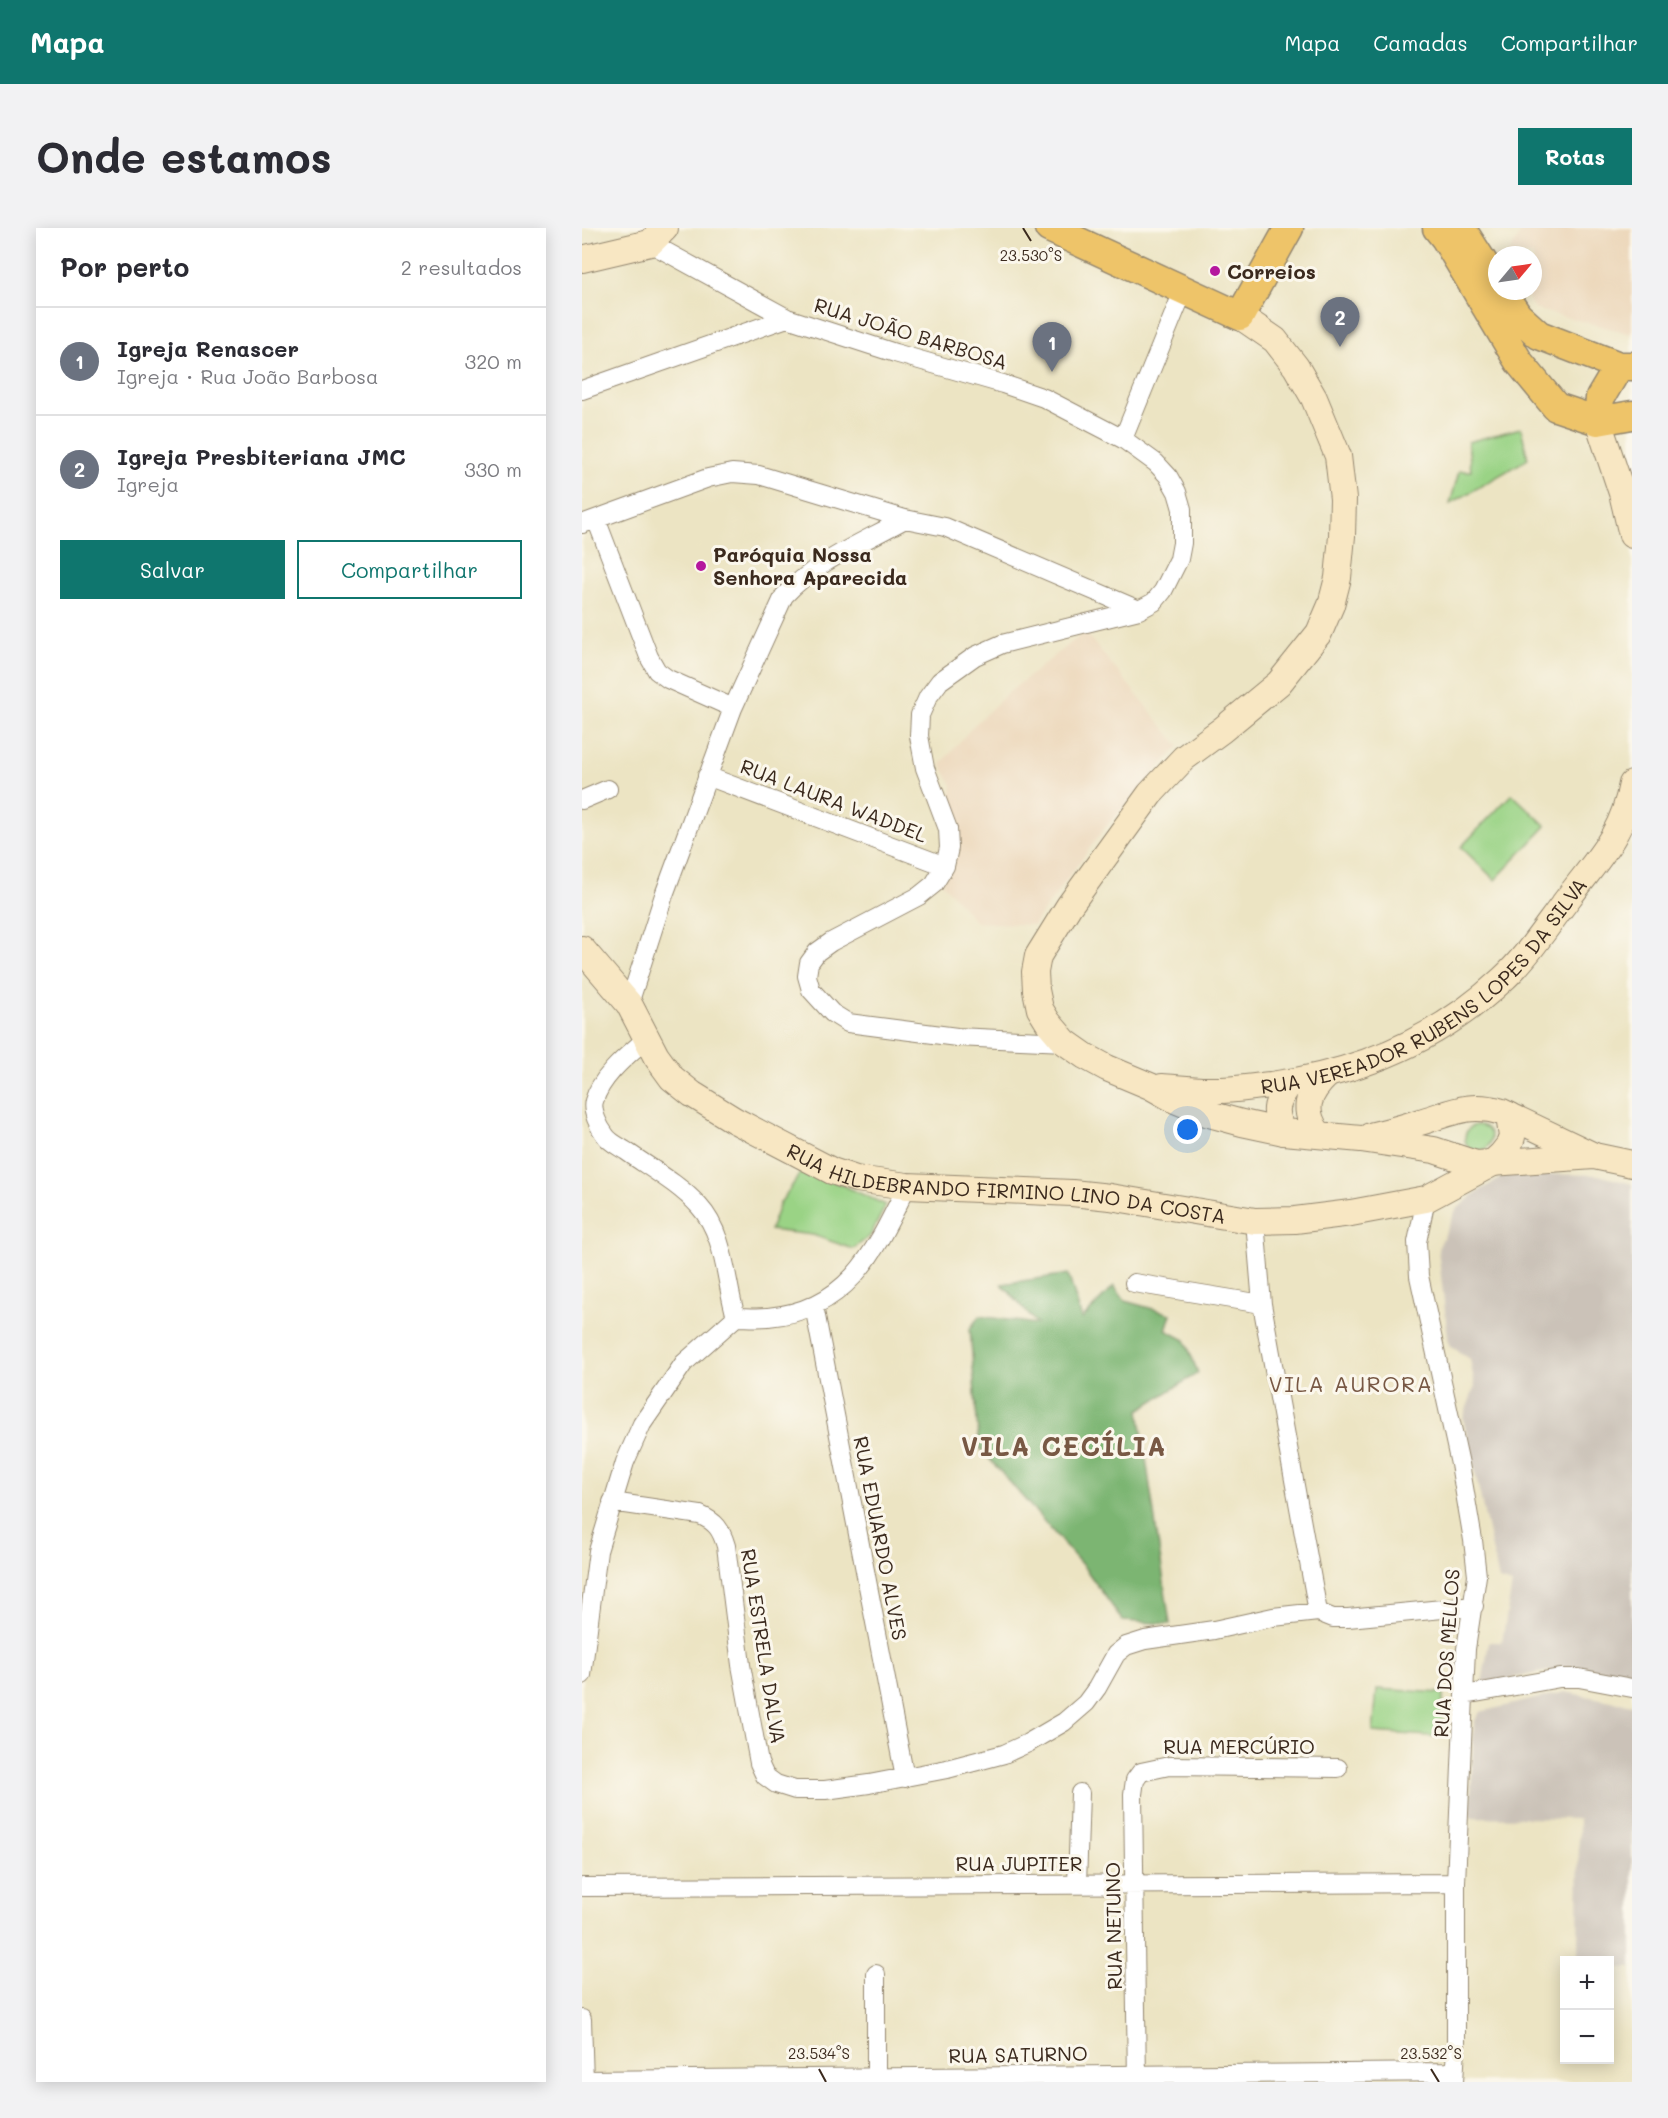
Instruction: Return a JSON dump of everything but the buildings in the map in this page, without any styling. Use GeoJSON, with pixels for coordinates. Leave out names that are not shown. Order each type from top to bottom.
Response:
{"type":"FeatureCollection","features":[{"type":"Feature","properties":{"kind":"main road"},"geometry":{"type":"LineString","coordinates":[[1049,228],[1240,316],[1289,228]]}},
{"type":"Feature","properties":{"kind":"main road"},"geometry":{"type":"LineString","coordinates":[[1437,228],[1531,378],[1556,407],[1598,421],[1632,416]]}},
{"type":"Feature","properties":{"kind":"main road"},"geometry":{"type":"LineString","coordinates":[[1461,228],[1488,270]]}},
{"type":"Feature","properties":{"kind":"main road"},"geometry":{"type":"LineString","coordinates":[[1507,300],[1518,316],[1539,335],[1626,366],[1600,398],[1598,421]]}},
{"type":"Feature","properties":{"kind":"street"},"geometry":{"type":"LineString","coordinates":[[582,259],[657,235]]}},
{"type":"Feature","properties":{"kind":"street","name":"RUA JOÃO BARBOSA"},"geometry":{"type":"LineString","coordinates":[[657,235],[787,318],[1044,398],[1123,439],[1156,463],[1177,492],[1182,509],[1182,543],[1172,576],[1154,602],[1139,610],[1002,644],[975,656],[940,681],[928,698],[920,715],[919,736],[925,768],[948,830],[949,848],[945,866]]}},
{"type":"Feature","properties":{"kind":"street"},"geometry":{"type":"LineString","coordinates":[[1123,439],[1184,289]]}},
{"type":"Feature","properties":{"kind":"street"},"geometry":{"type":"LineString","coordinates":[[1240,316],[1275,340],[1296,368],[1314,398],[1338,456],[1343,499],[1342,536],[1338,578],[1333,596],[1319,633],[1300,659],[1279,683],[1184,758],[1150,794],[1047,939],[1038,956],[1035,972],[1040,1009],[1065,1042],[1107,1068],[1209,1114],[1284,1131],[1360,1138],[1445,1153],[1476,1164],[1594,1156]]}},
{"type":"Feature","properties":{"kind":"street"},"geometry":{"type":"LineString","coordinates":[[582,390],[787,318]]}},
{"type":"Feature","properties":{"kind":"street"},"geometry":{"type":"LineString","coordinates":[[1598,421],[1623,492],[1632,535]]}},
{"type":"Feature","properties":{"kind":"street"},"geometry":{"type":"LineString","coordinates":[[733,708],[668,679],[657,671],[589,522],[708,478],[732,473],[759,475],[905,519],[945,527],[1139,610]]}},
{"type":"Feature","properties":{"kind":"street"},"geometry":{"type":"LineString","coordinates":[[629,1004],[664,895],[707,776],[733,708],[784,596],[796,583],[822,564],[905,519]]}},
{"type":"Feature","properties":{"kind":"street","name":"RUA LAURA WADDEL"},"geometry":{"type":"LineString","coordinates":[[707,776],[945,866]]}},
{"type":"Feature","properties":{"kind":"street","name":"RUA VEREADOR RUBENS LOPES DA SILVA"},"geometry":{"type":"LineString","coordinates":[[1150,1086],[1234,1090],[1327,1076],[1393,1053],[1429,1036],[1504,978],[1606,850],[1619,830],[1632,784]]}},
{"type":"Feature","properties":{"kind":"street"},"geometry":{"type":"LineString","coordinates":[[582,800],[608,789]]}},
{"type":"Feature","properties":{"kind":"street"},"geometry":{"type":"LineString","coordinates":[[945,866],[934,884],[919,896],[831,942],[817,952],[809,963],[807,976],[811,990],[832,1012],[848,1023],[957,1037],[1065,1042]]}},
{"type":"Feature","properties":{"kind":"street","name":"RUA HILDEBRANDO FIRMINO LINO DA COSTA"},"geometry":{"type":"LineString","coordinates":[[582,949],[629,1004],[646,1039],[672,1078],[692,1094],[734,1120],[832,1171],[856,1179],[906,1186],[1110,1197],[1255,1221],[1323,1217],[1434,1195],[1491,1164]]}},
{"type":"Feature","properties":{"kind":"street"},"geometry":{"type":"LineString","coordinates":[[646,1039],[621,1061],[599,1090],[593,1103],[596,1118],[605,1137],[699,1206],[719,1241],[728,1292],[736,1317]]}},
{"type":"Feature","properties":{"kind":"street"},"geometry":{"type":"LineString","coordinates":[[1319,1135],[1308,1116],[1307,1107],[1316,1089],[1327,1076]]}},
{"type":"Feature","properties":{"kind":"street"},"geometry":{"type":"LineString","coordinates":[[1284,1131],[1276,1119],[1277,1107],[1282,1094],[1291,1082]]}},
{"type":"Feature","properties":{"kind":"street"},"geometry":{"type":"LineString","coordinates":[[1360,1138],[1422,1122],[1461,1108],[1486,1108],[1509,1115],[1594,1156],[1632,1164]]}},
{"type":"Feature","properties":{"kind":"street"},"geometry":{"type":"LineString","coordinates":[[1434,1195],[1445,1153],[1449,1126],[1461,1108]]}},
{"type":"Feature","properties":{"kind":"street"},"geometry":{"type":"LineString","coordinates":[[1491,1164],[1509,1146],[1512,1137],[1509,1115]]}},
{"type":"Feature","properties":{"kind":"street"},"geometry":{"type":"LineString","coordinates":[[582,1675],[590,1551],[612,1502],[625,1462],[642,1424],[657,1400],[684,1364],[736,1317],[767,1317],[793,1313],[827,1299],[850,1281],[876,1245],[906,1186]]}},
{"type":"Feature","properties":{"kind":"street","name":"RUA DOS MELLOS"},"geometry":{"type":"LineString","coordinates":[[1434,1195],[1417,1242],[1419,1276],[1460,1464],[1478,1576],[1466,1649],[1456,1883],[1454,2077]]}},
{"type":"Feature","properties":{"kind":"street"},"geometry":{"type":"LineString","coordinates":[[1255,1221],[1262,1304],[1318,1612]]}},
{"type":"Feature","properties":{"kind":"street"},"geometry":{"type":"LineString","coordinates":[[1134,1283],[1262,1304]]}},
{"type":"Feature","properties":{"kind":"street","name":"RUA EDUARDO ALVES"},"geometry":{"type":"LineString","coordinates":[[814,1306],[905,1778]]}},
{"type":"Feature","properties":{"kind":"street","name":"RUA ESTRELA DALVA"},"geometry":{"type":"LineString","coordinates":[[612,1502],[700,1515],[713,1521],[722,1531],[726,1546],[741,1665],[759,1763],[765,1776],[776,1784],[795,1790],[825,1790],[905,1778]]}},
{"type":"Feature","properties":{"kind":"street"},"geometry":{"type":"LineString","coordinates":[[905,1778],[1004,1754],[1064,1722],[1086,1703],[1116,1654],[1126,1646],[1145,1640],[1214,1630],[1273,1617],[1318,1612],[1333,1618],[1348,1618],[1474,1606]]}},
{"type":"Feature","properties":{"kind":"street"},"geometry":{"type":"LineString","coordinates":[[1464,1695],[1560,1678],[1579,1678],[1632,1688]]}},
{"type":"Feature","properties":{"kind":"street","name":"RUA MERCÚRIO"},"geometry":{"type":"LineString","coordinates":[[1142,1772],[1169,1766],[1338,1768]]}},
{"type":"Feature","properties":{"kind":"street","name":"RUA NETUNO"},"geometry":{"type":"LineString","coordinates":[[1137,2079],[1133,1794],[1135,1780],[1142,1772]]}},
{"type":"Feature","properties":{"kind":"street"},"geometry":{"type":"LineString","coordinates":[[1077,1885],[1080,1793]]}},
{"type":"Feature","properties":{"kind":"street","name":"RUA JUPITER"},"geometry":{"type":"LineString","coordinates":[[582,1887],[1456,1883]]}},
{"type":"Feature","properties":{"kind":"street"},"geometry":{"type":"LineString","coordinates":[[876,1974],[876,2080]]}},
{"type":"Feature","properties":{"kind":"street"},"geometry":{"type":"LineString","coordinates":[[582,2019],[583,2081]]}},
{"type":"Feature","properties":{"kind":"street","name":"RUA SATURNO"},"geometry":{"type":"LineString","coordinates":[[583,2081],[1454,2077]]}},
{"type":"Feature","properties":{"kind":"shaded area"},"geometry":{"type":"Polygon","coordinates":[[[1523,228],[1632,228],[1632,334],[1534,309],[1529,300],[1542,300],[1542,246],[1513,246],[1523,228]]]}},
{"type":"Feature","properties":{"kind":"shaded area"},"geometry":{"type":"Polygon","coordinates":[[[1085,632],[1179,746],[1104,829],[1033,925],[976,922],[943,884],[952,785],[941,764],[973,726],[1008,693],[1085,632]]]}},
{"type":"Feature","properties":{"kind":"shaded area"},"geometry":{"type":"Polygon","coordinates":[[[1598,1175],[1632,1184],[1632,1676],[1558,1669],[1482,1684],[1489,1642],[1502,1642],[1512,1584],[1499,1580],[1463,1418],[1475,1386],[1470,1359],[1449,1345],[1438,1249],[1456,1210],[1474,1194],[1504,1176],[1598,1175]]]}},
{"type":"Feature","properties":{"kind":"shaded area"},"geometry":{"type":"Polygon","coordinates":[[[1565,1692],[1632,1705],[1632,1968],[1614,1968],[1614,1956],[1578,1956],[1579,1819],[1470,1817],[1474,1722],[1480,1712],[1565,1692]]]}},
{"type":"Feature","properties":{"kind":"green space"},"geometry":{"type":"Polygon","coordinates":[[[1521,428],[1528,459],[1450,504],[1459,471],[1471,471],[1468,442],[1521,428]]]}},
{"type":"Feature","properties":{"kind":"green space"},"geometry":{"type":"Polygon","coordinates":[[[1512,794],[1546,826],[1495,880],[1461,847],[1512,794]]]}},
{"type":"Feature","properties":{"kind":"green space"},"geometry":{"type":"Polygon","coordinates":[[[1478,1125],[1487,1129],[1491,1138],[1487,1147],[1478,1151],[1469,1147],[1465,1138],[1469,1129],[1478,1125]]]}},
{"type":"Feature","properties":{"kind":"green space"},"geometry":{"type":"Polygon","coordinates":[[[803,1170],[886,1205],[870,1236],[853,1249],[813,1235],[770,1230],[780,1203],[803,1170]]]}},
{"type":"Feature","properties":{"kind":"green space"},"geometry":{"type":"Polygon","coordinates":[[[1068,1274],[1082,1319],[1114,1286],[1125,1301],[1171,1314],[1166,1330],[1185,1340],[1198,1373],[1139,1410],[1170,1624],[1123,1621],[1084,1567],[979,1447],[970,1329],[979,1316],[1037,1324],[1002,1284],[1068,1274]]]}},
{"type":"Feature","properties":{"kind":"green space"},"geometry":{"type":"Polygon","coordinates":[[[1377,1689],[1443,1693],[1442,1737],[1373,1732],[1377,1689]]]}},
{"type":"Feature","properties":{"kind":"place","name":"Correios"},"geometry":{"type":"Point","coordinates":[1215,271]}},
{"type":"Feature","properties":{"kind":"place","name":"Igreja Presbiteriana JMC"},"geometry":{"type":"Point","coordinates":[1340,347]}},
{"type":"Feature","properties":{"kind":"place","name":"Igreja Renascer"},"geometry":{"type":"Point","coordinates":[1052,372]}},
{"type":"Feature","properties":{"kind":"place","name":"Paróquia Nossa Senhora Aparecida"},"geometry":{"type":"Point","coordinates":[701,566]}},
{"type":"Feature","properties":{"kind":"district","name":"VILA AURORA"},"geometry":{"type":"Point","coordinates":[1351,1383]}},
{"type":"Feature","properties":{"kind":"district","name":"VILA CECÍLIA"},"geometry":{"type":"Point","coordinates":[1064,1446]}}]}
